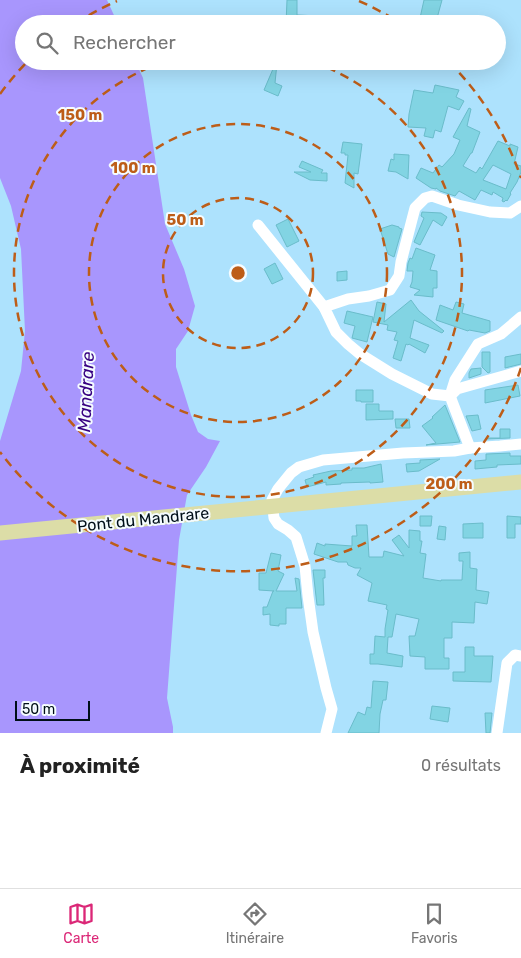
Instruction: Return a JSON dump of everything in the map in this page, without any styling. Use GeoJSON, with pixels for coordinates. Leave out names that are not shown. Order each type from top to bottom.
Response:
{"type":"FeatureCollection","features":[{"type":"Feature","properties":{"kind":"main road","name":"Pont du Mandrare"},"geometry":{"type":"LineString","coordinates":[[0,533],[521,482]]}},
{"type":"Feature","properties":{"kind":"street"},"geometry":{"type":"LineString","coordinates":[[324,307],[348,299],[390,290],[399,276],[415,208],[425,198],[432,196],[458,205],[490,212],[510,213],[521,206]]}},
{"type":"Feature","properties":{"kind":"street"},"geometry":{"type":"LineString","coordinates":[[258,225],[324,307],[336,332],[348,344],[360,354],[392,374],[432,394],[450,396]]}},
{"type":"Feature","properties":{"kind":"street"},"geometry":{"type":"LineString","coordinates":[[470,448],[450,396],[455,380],[478,344],[501,334],[521,317]]}},
{"type":"Feature","properties":{"kind":"street"},"geometry":{"type":"LineString","coordinates":[[450,396],[457,389],[521,370]]}},
{"type":"Feature","properties":{"kind":"street"},"geometry":{"type":"LineString","coordinates":[[326,733],[332,709],[313,632],[305,566],[296,537],[278,524],[274,518],[272,500],[278,489],[291,473],[299,467],[323,460],[402,453],[454,451],[521,444]]}},
{"type":"Feature","properties":{"kind":"street"},"geometry":{"type":"LineString","coordinates":[[497,733],[507,663],[516,655],[521,656]]}},
{"type":"Feature","properties":{"kind":"water","name":"Mandrare"},"geometry":{"type":"Polygon","coordinates":[[[0,0],[107,0],[114,15],[15,15],[15,70],[139,70],[143,78],[165,224],[184,269],[195,306],[188,331],[176,349],[176,367],[198,432],[208,439],[220,441],[206,467],[187,495],[179,540],[167,698],[173,733],[0,733],[0,441],[21,371],[25,331],[21,249],[11,206],[0,178],[0,0]]]}},
{"type":"Feature","properties":{"kind":"building"},"geometry":{"type":"Polygon","coordinates":[[[287,0],[297,0],[297,15],[286,15],[287,0]]]}},
{"type":"Feature","properties":{"kind":"building"},"geometry":{"type":"Polygon","coordinates":[[[424,0],[442,0],[438,15],[421,15],[424,0]]]}},
{"type":"Feature","properties":{"kind":"building"},"geometry":{"type":"Polygon","coordinates":[[[273,70],[276,70],[275,83],[282,86],[278,96],[264,90],[273,70]]]}},
{"type":"Feature","properties":{"kind":"building"},"geometry":{"type":"Polygon","coordinates":[[[435,85],[459,90],[456,97],[464,101],[459,110],[448,106],[441,132],[435,130],[433,138],[424,136],[426,128],[408,127],[414,90],[433,93],[435,85]]]}},
{"type":"Feature","properties":{"kind":"building"},"geometry":{"type":"Polygon","coordinates":[[[469,108],[471,109],[467,126],[480,132],[472,153],[463,166],[476,173],[480,167],[482,169],[498,141],[518,147],[514,164],[521,166],[521,172],[507,201],[502,201],[503,198],[493,192],[492,195],[481,190],[475,200],[459,191],[455,196],[436,188],[431,188],[416,178],[421,168],[433,173],[439,165],[442,167],[454,154],[460,140],[453,137],[469,108]],[[493,165],[483,180],[506,189],[511,174],[493,165]]]}},
{"type":"Feature","properties":{"kind":"building"},"geometry":{"type":"Polygon","coordinates":[[[343,142],[362,144],[358,174],[354,173],[354,188],[345,183],[348,155],[341,153],[343,142]]]}},
{"type":"Feature","properties":{"kind":"building"},"geometry":{"type":"Polygon","coordinates":[[[394,154],[409,155],[408,179],[396,172],[388,171],[391,159],[394,160],[394,154]]]}},
{"type":"Feature","properties":{"kind":"building"},"geometry":{"type":"Polygon","coordinates":[[[302,161],[323,170],[321,173],[327,173],[327,181],[310,180],[294,172],[311,172],[299,167],[302,161]]]}},
{"type":"Feature","properties":{"kind":"building"},"geometry":{"type":"Polygon","coordinates":[[[422,212],[441,213],[447,217],[442,226],[433,220],[420,245],[414,242],[424,218],[421,216],[422,212]]]}},
{"type":"Feature","properties":{"kind":"building"},"geometry":{"type":"Polygon","coordinates":[[[288,219],[299,241],[287,247],[276,225],[288,219]]]}},
{"type":"Feature","properties":{"kind":"building"},"geometry":{"type":"Polygon","coordinates":[[[392,225],[402,229],[394,257],[388,254],[380,229],[392,225]]]}},
{"type":"Feature","properties":{"kind":"building"},"geometry":{"type":"Polygon","coordinates":[[[416,248],[435,255],[430,270],[437,271],[437,288],[433,288],[433,297],[414,295],[420,290],[410,287],[413,271],[407,271],[408,263],[410,258],[412,259],[416,248]]]}},
{"type":"Feature","properties":{"kind":"building"},"geometry":{"type":"Polygon","coordinates":[[[275,263],[283,279],[272,284],[264,269],[275,263]]]}},
{"type":"Feature","properties":{"kind":"building"},"geometry":{"type":"Polygon","coordinates":[[[347,271],[347,280],[337,281],[337,272],[347,271]]]}},
{"type":"Feature","properties":{"kind":"building"},"geometry":{"type":"Polygon","coordinates":[[[411,300],[419,311],[444,331],[442,333],[414,320],[410,338],[429,345],[425,353],[406,344],[401,361],[393,358],[398,341],[394,340],[397,332],[387,330],[388,325],[373,322],[377,302],[386,304],[384,322],[411,300]]]}},
{"type":"Feature","properties":{"kind":"building"},"geometry":{"type":"Polygon","coordinates":[[[456,302],[464,304],[462,313],[490,321],[490,331],[485,333],[468,331],[436,320],[440,305],[453,310],[456,302]]]}},
{"type":"Feature","properties":{"kind":"building"},"geometry":{"type":"Polygon","coordinates":[[[347,311],[373,317],[367,342],[352,338],[355,326],[344,323],[347,311]]]}},
{"type":"Feature","properties":{"kind":"building"},"geometry":{"type":"Polygon","coordinates":[[[482,352],[490,352],[490,372],[488,373],[482,367],[482,352]]]}},
{"type":"Feature","properties":{"kind":"building"},"geometry":{"type":"Polygon","coordinates":[[[521,354],[521,364],[505,368],[505,357],[521,354]]]}},
{"type":"Feature","properties":{"kind":"building"},"geometry":{"type":"Polygon","coordinates":[[[481,368],[481,374],[469,378],[471,369],[481,368]]]}},
{"type":"Feature","properties":{"kind":"building"},"geometry":{"type":"Polygon","coordinates":[[[518,385],[520,396],[485,403],[485,390],[518,385]]]}},
{"type":"Feature","properties":{"kind":"building"},"geometry":{"type":"Polygon","coordinates":[[[356,390],[373,390],[373,402],[356,401],[356,390]]]}},
{"type":"Feature","properties":{"kind":"building"},"geometry":{"type":"Polygon","coordinates":[[[366,404],[379,404],[379,411],[393,411],[393,419],[366,420],[366,404]]]}},
{"type":"Feature","properties":{"kind":"building"},"geometry":{"type":"Polygon","coordinates":[[[445,405],[460,442],[426,445],[436,443],[422,426],[433,418],[445,405]]]}},
{"type":"Feature","properties":{"kind":"building"},"geometry":{"type":"Polygon","coordinates":[[[478,415],[481,429],[472,431],[466,416],[478,415]]]}},
{"type":"Feature","properties":{"kind":"building"},"geometry":{"type":"Polygon","coordinates":[[[395,419],[409,419],[410,428],[396,428],[395,419]]]}},
{"type":"Feature","properties":{"kind":"building"},"geometry":{"type":"Polygon","coordinates":[[[500,429],[510,429],[510,438],[486,439],[500,438],[500,429]]]}},
{"type":"Feature","properties":{"kind":"building"},"geometry":{"type":"Polygon","coordinates":[[[510,453],[510,456],[521,456],[521,464],[497,465],[497,467],[475,469],[475,461],[486,460],[486,454],[510,453]]]}},
{"type":"Feature","properties":{"kind":"building"},"geometry":{"type":"Polygon","coordinates":[[[440,459],[419,471],[407,472],[406,464],[420,463],[420,460],[440,459]]]}},
{"type":"Feature","properties":{"kind":"building"},"geometry":{"type":"Polygon","coordinates":[[[381,464],[383,482],[326,485],[326,482],[307,487],[305,480],[314,477],[313,475],[331,471],[352,470],[352,468],[364,468],[381,464]]]}},
{"type":"Feature","properties":{"kind":"building"},"geometry":{"type":"Polygon","coordinates":[[[420,516],[432,516],[431,526],[420,526],[420,516]]]}},
{"type":"Feature","properties":{"kind":"building"},"geometry":{"type":"Polygon","coordinates":[[[507,516],[521,517],[521,524],[515,524],[515,538],[507,538],[507,516]]]}},
{"type":"Feature","properties":{"kind":"building"},"geometry":{"type":"Polygon","coordinates":[[[483,523],[483,538],[463,538],[463,524],[483,523]]]}},
{"type":"Feature","properties":{"kind":"building"},"geometry":{"type":"Polygon","coordinates":[[[356,525],[367,525],[369,557],[383,557],[384,551],[404,556],[392,540],[399,535],[409,548],[409,530],[420,531],[420,541],[422,541],[420,553],[426,554],[423,578],[441,581],[462,580],[463,561],[459,561],[459,553],[470,552],[470,568],[477,569],[476,590],[489,592],[487,604],[475,602],[474,623],[452,622],[452,638],[444,638],[444,658],[449,658],[449,669],[425,669],[425,657],[410,656],[409,636],[415,636],[419,619],[396,614],[392,637],[388,637],[387,653],[403,656],[402,667],[370,664],[370,654],[374,654],[375,636],[385,637],[387,605],[368,601],[372,583],[357,575],[361,568],[348,565],[347,562],[338,562],[314,554],[317,543],[325,546],[325,544],[352,546],[352,536],[357,536],[356,525]]]}},
{"type":"Feature","properties":{"kind":"building"},"geometry":{"type":"Polygon","coordinates":[[[439,526],[446,527],[445,540],[437,539],[439,526]]]}},
{"type":"Feature","properties":{"kind":"building"},"geometry":{"type":"Polygon","coordinates":[[[271,553],[281,555],[278,571],[284,574],[276,591],[297,591],[295,578],[299,579],[302,608],[286,608],[286,624],[279,624],[279,626],[270,625],[270,614],[263,615],[263,607],[267,607],[274,591],[259,590],[259,573],[266,573],[271,553]]]}},
{"type":"Feature","properties":{"kind":"building"},"geometry":{"type":"Polygon","coordinates":[[[313,570],[325,570],[325,578],[323,578],[324,605],[317,605],[313,570]]]}},
{"type":"Feature","properties":{"kind":"building"},"geometry":{"type":"Polygon","coordinates":[[[465,647],[474,647],[474,656],[493,656],[491,682],[453,681],[453,672],[465,672],[465,647]]]}},
{"type":"Feature","properties":{"kind":"building"},"geometry":{"type":"Polygon","coordinates":[[[373,681],[388,682],[386,700],[383,700],[380,714],[379,733],[348,733],[358,712],[365,715],[367,707],[371,708],[373,681]]]}},
{"type":"Feature","properties":{"kind":"building"},"geometry":{"type":"Polygon","coordinates":[[[432,706],[450,708],[448,722],[430,719],[432,706]]]}},
{"type":"Feature","properties":{"kind":"building"},"geometry":{"type":"Polygon","coordinates":[[[485,713],[492,713],[490,733],[486,733],[485,713]]]}}]}
